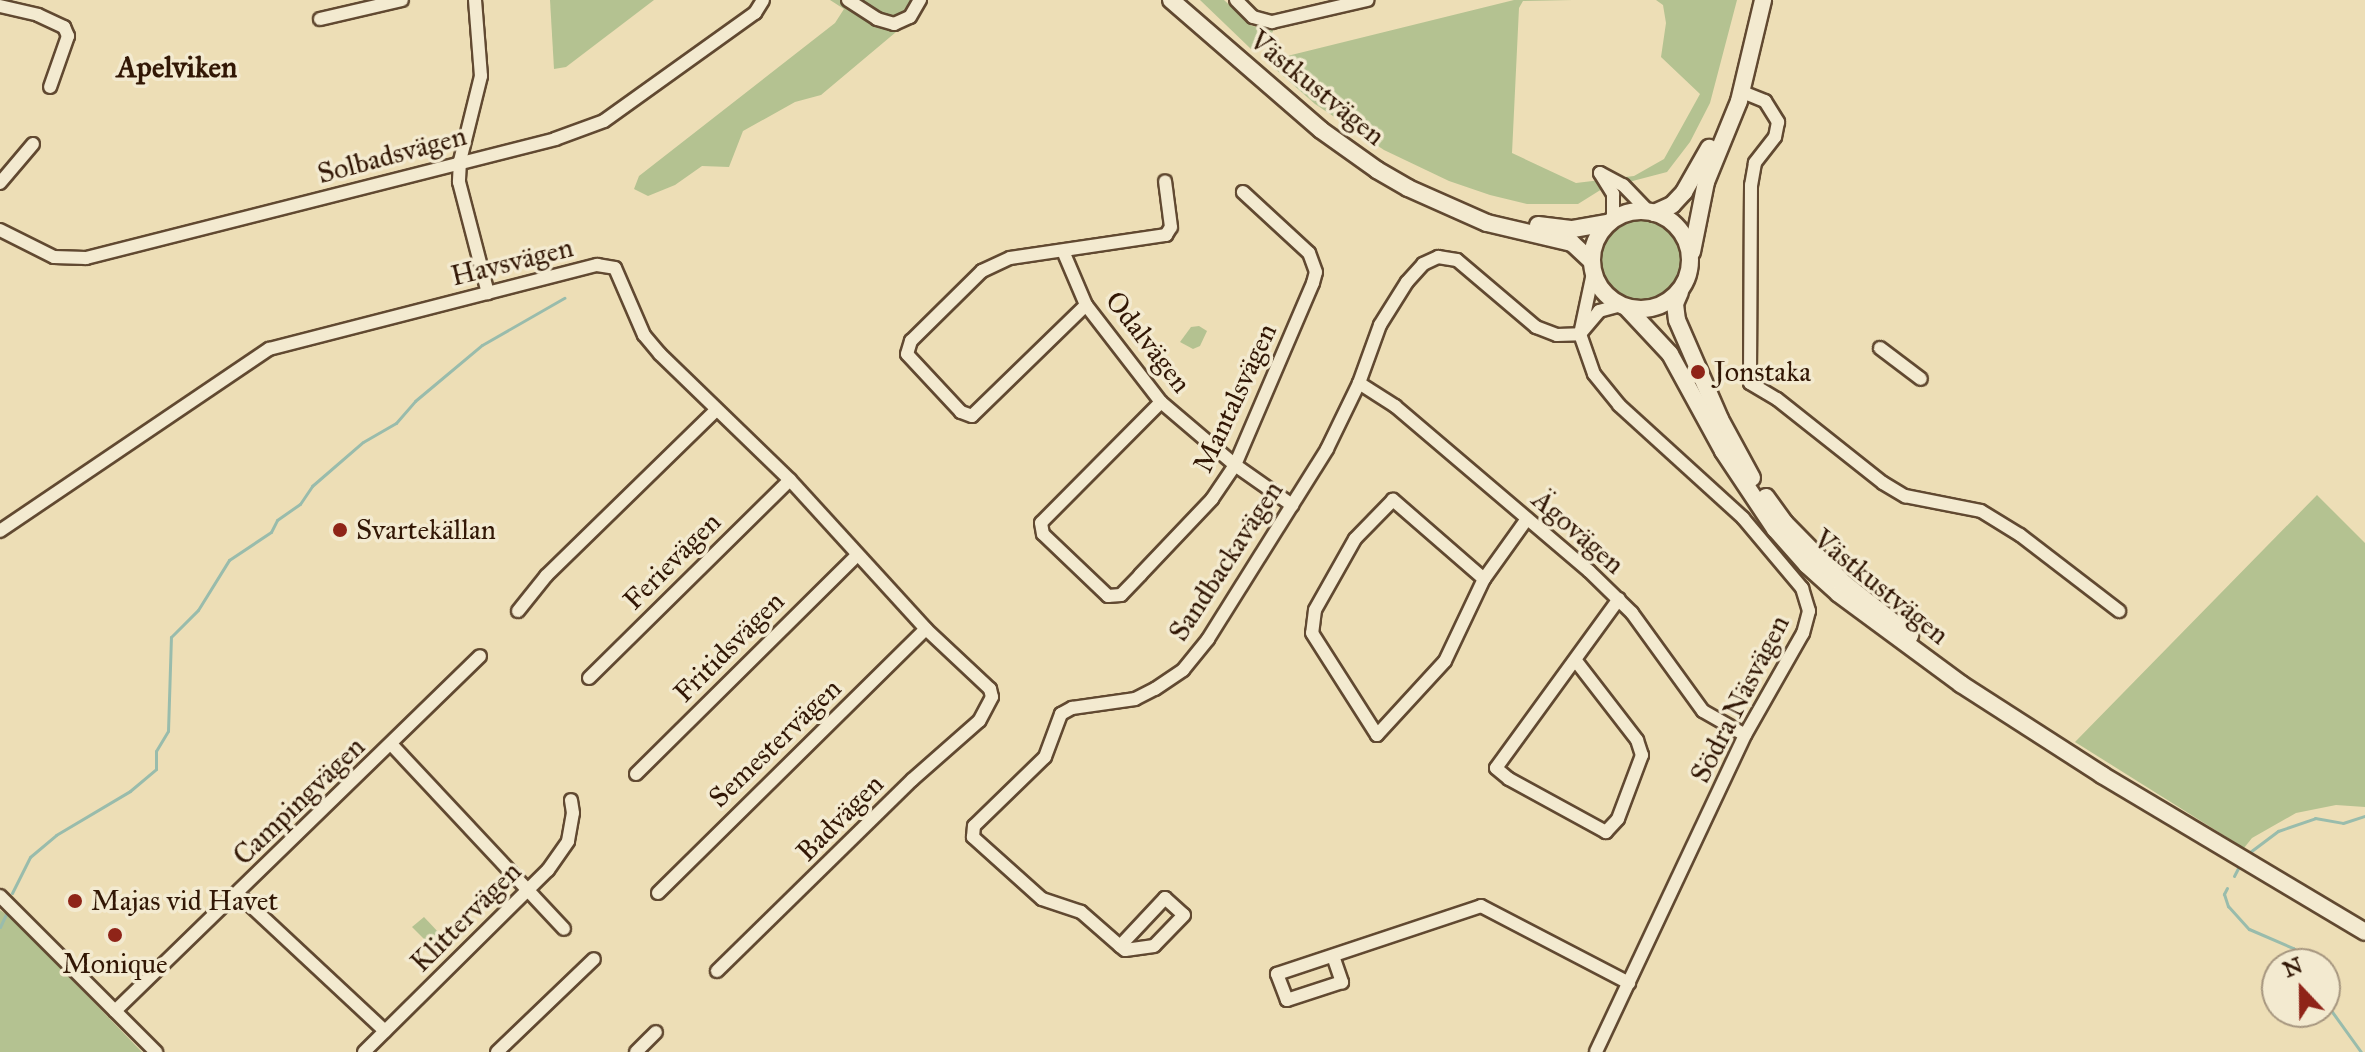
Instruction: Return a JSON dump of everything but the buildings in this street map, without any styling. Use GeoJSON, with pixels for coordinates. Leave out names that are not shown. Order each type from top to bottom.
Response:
{"type":"FeatureCollection","features":[{"type":"Feature","properties":{"kind":"main road","name":"Västkustvägen"},"geometry":{"type":"LineString","coordinates":[[1171,0],[1321,130],[1377,170],[1439,203],[1487,223],[1572,243],[1592,267]]}},
{"type":"Feature","properties":{"kind":"main road"},"geometry":{"type":"LineString","coordinates":[[1740,91],[1732,98],[1684,192],[1672,205],[1651,212],[1627,213],[1611,221],[1596,240],[1592,267],[1603,292],[1624,307],[1656,308],[1680,292],[1691,262],[1706,182],[1734,116],[1763,0]]}},
{"type":"Feature","properties":{"kind":"main road","name":"Västkustvägen"},"geometry":{"type":"LineString","coordinates":[[1439,203],[1553,228],[1611,221]]}},
{"type":"Feature","properties":{"kind":"main road"},"geometry":{"type":"LineString","coordinates":[[1651,212],[1669,219],[1681,231],[1691,262]]}},
{"type":"Feature","properties":{"kind":"main road","name":"Västkustvägen"},"geometry":{"type":"LineString","coordinates":[[1680,292],[1675,304],[1677,320],[1708,392],[1738,454],[1785,523],[1845,584],[2102,775]]}},
{"type":"Feature","properties":{"kind":"main road","name":"Västkustvägen"},"geometry":{"type":"LineString","coordinates":[[1624,307],[1670,354],[1743,482],[1775,529],[1807,565],[1869,617],[1938,667],[2102,775],[2365,932]]}},
{"type":"Feature","properties":{"kind":"street"},"geometry":{"type":"LineString","coordinates":[[320,19],[350,6],[402,0]]}},
{"type":"Feature","properties":{"kind":"street"},"geometry":{"type":"LineString","coordinates":[[475,0],[481,76],[460,161],[459,182],[488,293]]}},
{"type":"Feature","properties":{"kind":"street","name":"Solbadsvägen"},"geometry":{"type":"LineString","coordinates":[[0,230],[54,257],[86,258],[555,139],[604,121],[755,13],[763,0]]}},
{"type":"Feature","properties":{"kind":"street"},"geometry":{"type":"LineString","coordinates":[[848,0],[877,19],[894,24],[910,17],[920,0]]}},
{"type":"Feature","properties":{"kind":"street"},"geometry":{"type":"LineString","coordinates":[[1236,0],[1253,17],[1272,22],[1367,0]]}},
{"type":"Feature","properties":{"kind":"street"},"geometry":{"type":"LineString","coordinates":[[0,6],[38,15],[64,27],[68,36],[50,87]]}},
{"type":"Feature","properties":{"kind":"street"},"geometry":{"type":"LineString","coordinates":[[1740,91],[1765,101],[1778,122],[1775,137],[1755,163],[1751,185],[1750,383],[1777,399],[1883,483],[1905,496],[1981,511],[2020,535],[2119,611]]}},
{"type":"Feature","properties":{"kind":"street"},"geometry":{"type":"LineString","coordinates":[[0,183],[33,144]]}},
{"type":"Feature","properties":{"kind":"street"},"geometry":{"type":"LineString","coordinates":[[1611,221],[1613,194],[1600,173],[1623,185],[1651,212]]}},
{"type":"Feature","properties":{"kind":"street"},"geometry":{"type":"LineString","coordinates":[[1086,305],[972,416],[961,412],[907,354],[911,341],[982,271],[1010,258],[1166,235],[1171,227],[1165,181]]}},
{"type":"Feature","properties":{"kind":"street","name":"Mantalsvägen"},"geometry":{"type":"LineString","coordinates":[[1161,402],[1041,523],[1043,534],[1108,596],[1121,595],[1212,499],[1235,465],[1316,272],[1309,253],[1243,192]]}},
{"type":"Feature","properties":{"kind":"street","name":"Odalvägen"},"geometry":{"type":"LineString","coordinates":[[1063,251],[1086,305],[1161,402],[1235,465],[1292,505]]}},
{"type":"Feature","properties":{"kind":"street","name":"Sandbackavägen"},"geometry":{"type":"LineString","coordinates":[[1120,946],[1081,912],[1042,899],[976,842],[974,826],[1045,757],[1061,714],[1072,708],[1135,699],[1183,670],[1208,639],[1327,449],[1359,383],[1369,352],[1407,282],[1423,264],[1438,257],[1447,257],[1467,267],[1536,327],[1557,335],[1580,334]]}},
{"type":"Feature","properties":{"kind":"street","name":"Havsvägen"},"geometry":{"type":"LineString","coordinates":[[0,531],[257,355],[311,336],[597,265],[615,268],[644,335],[715,411],[790,480],[926,629],[990,689],[992,697]]}},
{"type":"Feature","properties":{"kind":"street"},"geometry":{"type":"LineString","coordinates":[[1580,334],[1592,267]]}},
{"type":"Feature","properties":{"kind":"street"},"geometry":{"type":"LineString","coordinates":[[1580,334],[1599,311],[1624,307]]}},
{"type":"Feature","properties":{"kind":"street","name":"Södra Näsvägen"},"geometry":{"type":"LineString","coordinates":[[1580,334],[1589,363],[1603,387],[1743,518],[1807,598],[1809,616],[1803,633],[1745,735],[1596,1052]]}},
{"type":"Feature","properties":{"kind":"street"},"geometry":{"type":"LineString","coordinates":[[1880,348],[1921,379]]}},
{"type":"Feature","properties":{"kind":"street","name":"Ägovägen"},"geometry":{"type":"LineString","coordinates":[[1359,383],[1395,406],[1619,599],[1703,711],[1745,735]]}},
{"type":"Feature","properties":{"kind":"street"},"geometry":{"type":"LineString","coordinates":[[518,611],[546,576],[715,411]]}},
{"type":"Feature","properties":{"kind":"street","name":"Ferievägen"},"geometry":{"type":"LineString","coordinates":[[589,678],[790,480]]}},
{"type":"Feature","properties":{"kind":"street"},"geometry":{"type":"LineString","coordinates":[[1484,579],[1393,500],[1355,539],[1315,610],[1312,633],[1377,735],[1445,661],[1484,579],[1527,519]]}},
{"type":"Feature","properties":{"kind":"street","name":"Fritidsvägen"},"geometry":{"type":"LineString","coordinates":[[636,774],[857,555]]}},
{"type":"Feature","properties":{"kind":"street"},"geometry":{"type":"LineString","coordinates":[[1576,661],[1637,740],[1642,755],[1618,819],[1606,832],[1509,779],[1496,768],[1619,599]]}},
{"type":"Feature","properties":{"kind":"street","name":"Semestervägen"},"geometry":{"type":"LineString","coordinates":[[658,893],[926,629]]}},
{"type":"Feature","properties":{"kind":"street","name":"Campingvägen"},"geometry":{"type":"LineString","coordinates":[[115,1011],[480,656]]}},
{"type":"Feature","properties":{"kind":"street","name":"Badvägen"},"geometry":{"type":"LineString","coordinates":[[717,971],[912,780],[979,721],[992,697]]}},
{"type":"Feature","properties":{"kind":"street"},"geometry":{"type":"LineString","coordinates":[[391,744],[564,929]]}},
{"type":"Feature","properties":{"kind":"street","name":"Klittervägen"},"geometry":{"type":"LineString","coordinates":[[364,1052],[527,892],[568,841],[573,813],[571,800]]}},
{"type":"Feature","properties":{"kind":"street"},"geometry":{"type":"LineString","coordinates":[[238,894],[385,1031]]}},
{"type":"Feature","properties":{"kind":"street"},"geometry":{"type":"LineString","coordinates":[[0,896],[156,1052]]}},
{"type":"Feature","properties":{"kind":"street"},"geometry":{"type":"LineString","coordinates":[[1165,898],[1184,915],[1154,946],[1130,951],[1120,946],[1165,898]]}},
{"type":"Feature","properties":{"kind":"street"},"geometry":{"type":"LineString","coordinates":[[1333,956],[1342,982],[1287,1000],[1277,974],[1481,906],[1629,983]]}},
{"type":"Feature","properties":{"kind":"street"},"geometry":{"type":"LineString","coordinates":[[497,1052],[594,959]]}},
{"type":"Feature","properties":{"kind":"street"},"geometry":{"type":"LineString","coordinates":[[636,1052],[656,1032]]}},
{"type":"Feature","properties":{"kind":"green space"},"geometry":{"type":"Polygon","coordinates":[[[550,0],[654,0],[566,67],[554,69],[550,0]]]}},
{"type":"Feature","properties":{"kind":"green space"},"geometry":{"type":"Polygon","coordinates":[[[830,0],[911,0],[901,14],[902,27],[821,95],[795,102],[743,131],[729,167],[702,166],[675,185],[648,196],[634,189],[639,176],[835,23],[844,9],[830,0]]]}},
{"type":"Feature","properties":{"kind":"green space"},"geometry":{"type":"Polygon","coordinates":[[[1200,0],[1224,0],[1252,26],[1274,29],[1266,46],[1251,49],[1200,0]]]}},
{"type":"Feature","properties":{"kind":"green space"},"geometry":{"type":"Polygon","coordinates":[[[1514,0],[1573,0],[1523,1],[1519,8],[1512,153],[1576,183],[1634,176],[1664,159],[1700,94],[1661,57],[1666,23],[1663,5],[1656,0],[1737,0],[1710,103],[1690,142],[1667,172],[1602,189],[1578,204],[1527,204],[1490,195],[1449,181],[1384,150],[1315,104],[1274,68],[1271,60],[1514,0]]]}},
{"type":"Feature","properties":{"kind":"green space"},"geometry":{"type":"Polygon","coordinates":[[[1641,216],[1657,220],[1671,229],[1680,243],[1684,259],[1680,275],[1671,289],[1657,298],[1641,302],[1625,298],[1611,289],[1602,275],[1598,259],[1602,243],[1611,229],[1625,220],[1641,216]]]}},
{"type":"Feature","properties":{"kind":"green space"},"geometry":{"type":"Polygon","coordinates":[[[1199,326],[1207,331],[1200,346],[1193,349],[1180,342],[1191,327],[1199,326]]]}},
{"type":"Feature","properties":{"kind":"green space"},"geometry":{"type":"Polygon","coordinates":[[[2317,495],[2365,543],[2365,807],[2336,805],[2296,813],[2252,838],[2244,848],[2075,742],[2317,495]]]}},
{"type":"Feature","properties":{"kind":"green space"},"geometry":{"type":"Polygon","coordinates":[[[0,910],[13,919],[142,1052],[0,1052],[0,910]]]}},
{"type":"Feature","properties":{"kind":"green space"},"geometry":{"type":"Polygon","coordinates":[[[424,917],[441,935],[430,945],[412,927],[424,917]]]}},
{"type":"Feature","properties":{"kind":"waterway"},"geometry":{"type":"LineString","coordinates":[[12,893],[30,857],[56,835],[130,791],[156,769],[156,751],[168,731],[171,637],[198,610],[229,560],[271,532],[277,520],[300,504],[312,486],[363,442],[396,423],[415,401],[482,345],[564,298]]}},
{"type":"Feature","properties":{"kind":"waterway"},"geometry":{"type":"LineString","coordinates":[[2250,852],[2278,831],[2315,818],[2343,823],[2365,816]]}},
{"type":"Feature","properties":{"kind":"waterway"},"geometry":{"type":"LineString","coordinates":[[2234,876],[2238,868]]}},
{"type":"Feature","properties":{"kind":"waterway"},"geometry":{"type":"LineString","coordinates":[[2227,888],[2224,894],[2228,906],[2249,929],[2293,948]]}},
{"type":"Feature","properties":{"kind":"waterway"},"geometry":{"type":"LineString","coordinates":[[0,927],[6,914]]}},
{"type":"Feature","properties":{"kind":"waterway"},"geometry":{"type":"LineString","coordinates":[[2341,1024],[2361,1052]]}},
{"type":"Feature","properties":{"kind":"place","name":"Jonstaka"},"geometry":{"type":"Point","coordinates":[1698,372]}},
{"type":"Feature","properties":{"kind":"place","name":"Svartekällan"},"geometry":{"type":"Point","coordinates":[340,530]}},
{"type":"Feature","properties":{"kind":"place","name":"Majas vid Havet"},"geometry":{"type":"Point","coordinates":[75,901]}},
{"type":"Feature","properties":{"kind":"place","name":"Monique"},"geometry":{"type":"Point","coordinates":[115,935]}},
{"type":"Feature","properties":{"kind":"district","name":"Apelviken"},"geometry":{"type":"Point","coordinates":[177,67]}}]}
